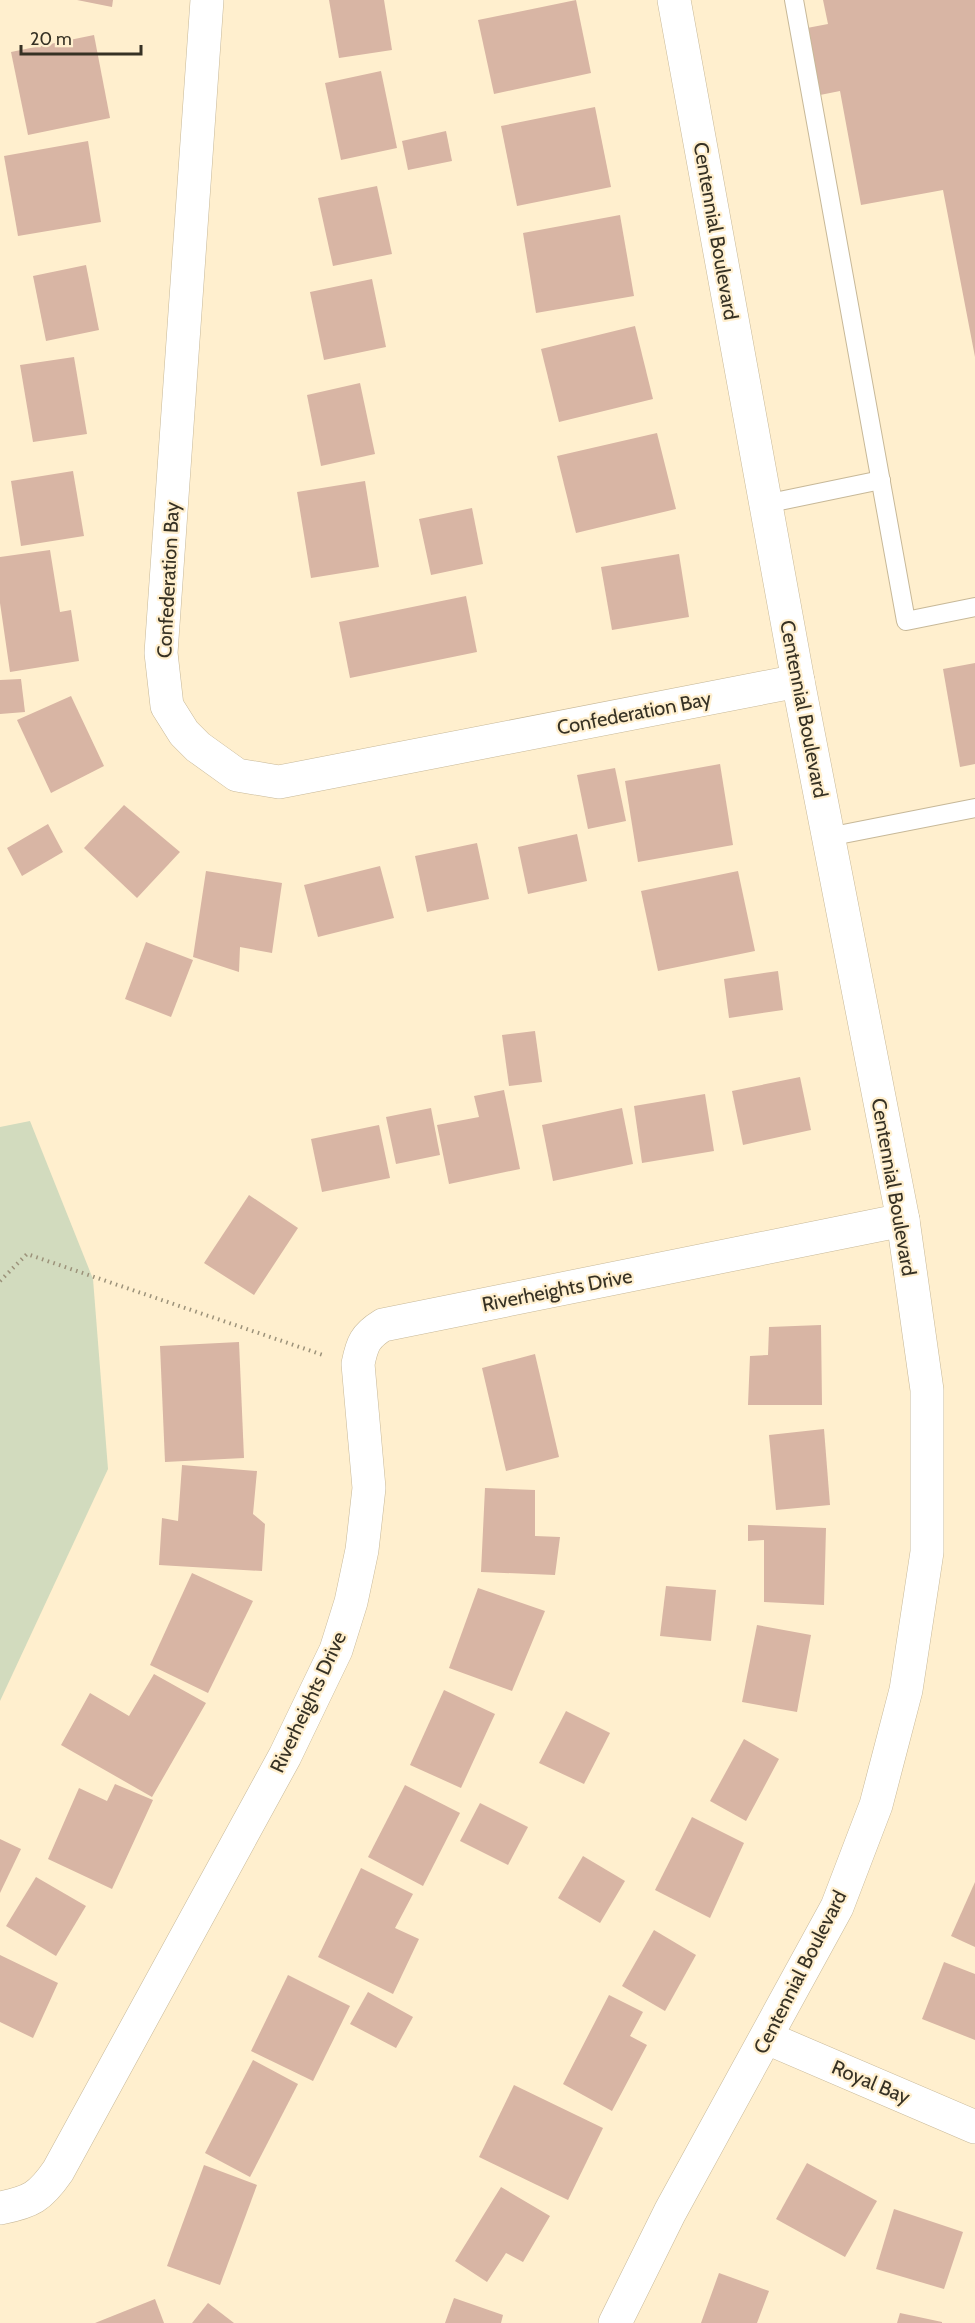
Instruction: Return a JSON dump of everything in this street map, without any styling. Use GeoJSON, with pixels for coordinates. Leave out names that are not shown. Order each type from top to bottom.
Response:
{"type":"FeatureCollection","features":[{"type":"Feature","properties":{"kind":"street","name":"Confederation Bay"},"geometry":{"type":"LineString","coordinates":[[207,0],[161,653],[167,706],[184,733],[198,747],[237,775],[279,782],[798,681]]}},
{"type":"Feature","properties":{"kind":"street","name":"Centennial Boulevard"},"geometry":{"type":"LineString","coordinates":[[615,2323],[670,2212],[837,1907],[876,1805],[906,1690],[927,1552],[927,1390],[903,1220],[798,681],[674,0]]}},
{"type":"Feature","properties":{"kind":"street","name":"Riverheights Drive"},"geometry":{"type":"LineString","coordinates":[[0,2208],[34,2199],[58,2171],[285,1756],[336,1650],[351,1602],[362,1550],[369,1488],[358,1364],[362,1345],[371,1332],[383,1325],[903,1220]]}},
{"type":"Feature","properties":{"kind":"street","name":"Royal Bay"},"geometry":{"type":"LineString","coordinates":[[767,2038],[975,2127]]}},
{"type":"Feature","properties":{"kind":"lane"},"geometry":{"type":"LineString","coordinates":[[794,0],[906,621],[975,607]]}},
{"type":"Feature","properties":{"kind":"lane"},"geometry":{"type":"LineString","coordinates":[[765,504],[881,480]]}},
{"type":"Feature","properties":{"kind":"lane"},"geometry":{"type":"LineString","coordinates":[[828,837],[975,808]]}},
{"type":"Feature","properties":{"kind":"path"},"geometry":{"type":"LineString","coordinates":[[0,1281],[27,1254],[314,1352],[358,1364]]}},
{"type":"Feature","properties":{"kind":"green space"},"geometry":{"type":"Polygon","coordinates":[[[30,1121],[93,1279],[108,1469],[0,1701],[0,1127],[30,1121]]]}},
{"type":"Feature","properties":{"kind":"building"},"geometry":{"type":"Polygon","coordinates":[[[77,0],[113,0],[112,7],[77,0]]]}},
{"type":"Feature","properties":{"kind":"building"},"geometry":{"type":"Polygon","coordinates":[[[329,0],[384,0],[392,50],[339,58],[329,0]]]}},
{"type":"Feature","properties":{"kind":"building"},"geometry":{"type":"Polygon","coordinates":[[[576,0],[591,73],[494,94],[478,20],[576,0]]]}},
{"type":"Feature","properties":{"kind":"building"},"geometry":{"type":"Polygon","coordinates":[[[823,0],[975,0],[975,357],[943,190],[861,205],[840,91],[820,95],[807,28],[828,24],[823,0]]]}},
{"type":"Feature","properties":{"kind":"building"},"geometry":{"type":"Polygon","coordinates":[[[94,35],[110,118],[28,135],[11,52],[94,35]]]}},
{"type":"Feature","properties":{"kind":"building"},"geometry":{"type":"Polygon","coordinates":[[[381,71],[397,148],[341,160],[325,83],[381,71]]]}},
{"type":"Feature","properties":{"kind":"building"},"geometry":{"type":"Polygon","coordinates":[[[595,107],[611,187],[517,206],[501,126],[595,107]]]}},
{"type":"Feature","properties":{"kind":"building"},"geometry":{"type":"Polygon","coordinates":[[[446,131],[452,161],[408,170],[402,141],[446,131]]]}},
{"type":"Feature","properties":{"kind":"building"},"geometry":{"type":"Polygon","coordinates":[[[88,141],[101,222],[18,236],[4,156],[88,141]]]}},
{"type":"Feature","properties":{"kind":"building"},"geometry":{"type":"Polygon","coordinates":[[[377,186],[392,254],[333,266],[318,198],[377,186]]]}},
{"type":"Feature","properties":{"kind":"building"},"geometry":{"type":"Polygon","coordinates":[[[620,215],[634,296],[536,313],[523,233],[620,215]]]}},
{"type":"Feature","properties":{"kind":"building"},"geometry":{"type":"Polygon","coordinates":[[[86,265],[99,330],[46,341],[33,276],[86,265]]]}},
{"type":"Feature","properties":{"kind":"building"},"geometry":{"type":"Polygon","coordinates":[[[372,279],[386,347],[324,360],[310,292],[372,279]]]}},
{"type":"Feature","properties":{"kind":"building"},"geometry":{"type":"Polygon","coordinates":[[[635,326],[653,399],[559,422],[541,349],[635,326]]]}},
{"type":"Feature","properties":{"kind":"building"},"geometry":{"type":"Polygon","coordinates":[[[74,357],[87,434],[33,442],[20,365],[74,357]]]}},
{"type":"Feature","properties":{"kind":"building"},"geometry":{"type":"Polygon","coordinates":[[[360,383],[375,454],[321,466],[307,395],[360,383]]]}},
{"type":"Feature","properties":{"kind":"building"},"geometry":{"type":"Polygon","coordinates":[[[657,433],[676,509],[576,533],[557,456],[657,433]]]}},
{"type":"Feature","properties":{"kind":"building"},"geometry":{"type":"Polygon","coordinates":[[[73,471],[84,536],[21,546],[11,481],[73,471]]]}},
{"type":"Feature","properties":{"kind":"building"},"geometry":{"type":"Polygon","coordinates":[[[365,481],[379,567],[311,578],[297,492],[365,481]]]}},
{"type":"Feature","properties":{"kind":"building"},"geometry":{"type":"Polygon","coordinates":[[[472,508],[483,564],[431,575],[419,519],[472,508]]]}},
{"type":"Feature","properties":{"kind":"building"},"geometry":{"type":"Polygon","coordinates":[[[50,550],[60,612],[71,610],[79,661],[10,672],[0,603],[0,557],[50,550]]]}},
{"type":"Feature","properties":{"kind":"building"},"geometry":{"type":"Polygon","coordinates":[[[679,554],[689,617],[612,630],[601,567],[679,554]]]}},
{"type":"Feature","properties":{"kind":"building"},"geometry":{"type":"Polygon","coordinates":[[[466,596],[477,652],[350,678],[339,622],[466,596]]]}},
{"type":"Feature","properties":{"kind":"building"},"geometry":{"type":"Polygon","coordinates":[[[975,663],[975,764],[960,767],[943,669],[975,663]]]}},
{"type":"Feature","properties":{"kind":"building"},"geometry":{"type":"Polygon","coordinates":[[[21,679],[25,712],[0,714],[0,680],[21,679]]]}},
{"type":"Feature","properties":{"kind":"building"},"geometry":{"type":"Polygon","coordinates":[[[71,696],[104,766],[51,793],[17,720],[71,696]]]}},
{"type":"Feature","properties":{"kind":"building"},"geometry":{"type":"Polygon","coordinates":[[[720,764],[733,845],[638,862],[625,781],[720,764]]]}},
{"type":"Feature","properties":{"kind":"building"},"geometry":{"type":"Polygon","coordinates":[[[615,768],[626,821],[588,829],[577,775],[615,768]]]}},
{"type":"Feature","properties":{"kind":"building"},"geometry":{"type":"Polygon","coordinates":[[[124,805],[180,852],[137,898],[84,848],[124,805]]]}},
{"type":"Feature","properties":{"kind":"building"},"geometry":{"type":"Polygon","coordinates":[[[48,824],[63,852],[22,876],[7,848],[48,824]]]}},
{"type":"Feature","properties":{"kind":"building"},"geometry":{"type":"Polygon","coordinates":[[[577,834],[587,881],[528,894],[518,847],[577,834]]]}},
{"type":"Feature","properties":{"kind":"building"},"geometry":{"type":"Polygon","coordinates":[[[477,843],[489,899],[427,912],[415,856],[477,843]]]}},
{"type":"Feature","properties":{"kind":"building"},"geometry":{"type":"Polygon","coordinates":[[[380,866],[394,918],[318,937],[304,885],[380,866]]]}},
{"type":"Feature","properties":{"kind":"building"},"geometry":{"type":"Polygon","coordinates":[[[206,871],[282,883],[272,953],[240,947],[239,972],[193,957],[206,871]]]}},
{"type":"Feature","properties":{"kind":"building"},"geometry":{"type":"Polygon","coordinates":[[[738,871],[755,951],[658,971],[641,891],[738,871]]]}},
{"type":"Feature","properties":{"kind":"building"},"geometry":{"type":"Polygon","coordinates":[[[146,942],[193,960],[171,1017],[125,999],[146,942]]]}},
{"type":"Feature","properties":{"kind":"building"},"geometry":{"type":"Polygon","coordinates":[[[778,971],[783,1010],[729,1018],[724,979],[778,971]]]}},
{"type":"Feature","properties":{"kind":"building"},"geometry":{"type":"Polygon","coordinates":[[[535,1031],[542,1082],[509,1086],[502,1035],[535,1031]]]}},
{"type":"Feature","properties":{"kind":"building"},"geometry":{"type":"Polygon","coordinates":[[[800,1077],[811,1130],[743,1145],[732,1091],[800,1077]]]}},
{"type":"Feature","properties":{"kind":"building"},"geometry":{"type":"Polygon","coordinates":[[[504,1090],[520,1169],[449,1184],[437,1125],[479,1117],[474,1096],[504,1090]]]}},
{"type":"Feature","properties":{"kind":"building"},"geometry":{"type":"Polygon","coordinates":[[[705,1094],[714,1151],[642,1163],[634,1106],[705,1094]]]}},
{"type":"Feature","properties":{"kind":"building"},"geometry":{"type":"Polygon","coordinates":[[[431,1108],[440,1155],[396,1164],[386,1117],[431,1108]]]}},
{"type":"Feature","properties":{"kind":"building"},"geometry":{"type":"Polygon","coordinates":[[[622,1108],[633,1164],[553,1181],[542,1125],[622,1108]]]}},
{"type":"Feature","properties":{"kind":"building"},"geometry":{"type":"Polygon","coordinates":[[[379,1125],[390,1178],[322,1192],[311,1139],[379,1125]]]}},
{"type":"Feature","properties":{"kind":"building"},"geometry":{"type":"Polygon","coordinates":[[[249,1195],[298,1228],[254,1295],[204,1263],[249,1195]]]}},
{"type":"Feature","properties":{"kind":"building"},"geometry":{"type":"Polygon","coordinates":[[[821,1325],[822,1405],[748,1405],[750,1356],[768,1355],[769,1327],[821,1325]]]}},
{"type":"Feature","properties":{"kind":"building"},"geometry":{"type":"Polygon","coordinates":[[[239,1342],[244,1458],[165,1462],[160,1346],[239,1342]]]}},
{"type":"Feature","properties":{"kind":"building"},"geometry":{"type":"Polygon","coordinates":[[[535,1354],[559,1457],[506,1471],[482,1368],[535,1354]]]}},
{"type":"Feature","properties":{"kind":"building"},"geometry":{"type":"Polygon","coordinates":[[[824,1429],[830,1505],[776,1510],[769,1435],[824,1429]]]}},
{"type":"Feature","properties":{"kind":"building"},"geometry":{"type":"Polygon","coordinates":[[[182,1465],[257,1471],[253,1514],[265,1524],[262,1571],[159,1565],[162,1518],[178,1521],[182,1465]]]}},
{"type":"Feature","properties":{"kind":"building"},"geometry":{"type":"Polygon","coordinates":[[[485,1488],[535,1490],[535,1536],[560,1537],[555,1575],[481,1572],[485,1488]]]}},
{"type":"Feature","properties":{"kind":"building"},"geometry":{"type":"Polygon","coordinates":[[[748,1525],[826,1528],[824,1605],[764,1602],[764,1540],[748,1541],[748,1525]]]}},
{"type":"Feature","properties":{"kind":"building"},"geometry":{"type":"Polygon","coordinates":[[[192,1573],[253,1601],[208,1693],[150,1665],[192,1573]]]}},
{"type":"Feature","properties":{"kind":"building"},"geometry":{"type":"Polygon","coordinates":[[[666,1586],[716,1590],[711,1641],[660,1636],[666,1586]]]}},
{"type":"Feature","properties":{"kind":"building"},"geometry":{"type":"Polygon","coordinates":[[[478,1588],[545,1611],[512,1691],[449,1668],[478,1588]]]}},
{"type":"Feature","properties":{"kind":"building"},"geometry":{"type":"Polygon","coordinates":[[[757,1625],[811,1635],[797,1712],[742,1702],[757,1625]]]}},
{"type":"Feature","properties":{"kind":"building"},"geometry":{"type":"Polygon","coordinates":[[[154,1674],[206,1703],[152,1797],[61,1745],[90,1693],[129,1716],[154,1674]]]}},
{"type":"Feature","properties":{"kind":"building"},"geometry":{"type":"Polygon","coordinates":[[[444,1690],[495,1714],[461,1788],[410,1765],[444,1690]]]}},
{"type":"Feature","properties":{"kind":"building"},"geometry":{"type":"Polygon","coordinates":[[[566,1711],[610,1733],[584,1784],[539,1763],[566,1711]]]}},
{"type":"Feature","properties":{"kind":"building"},"geometry":{"type":"Polygon","coordinates":[[[744,1739],[779,1759],[746,1821],[710,1801],[744,1739]]]}},
{"type":"Feature","properties":{"kind":"building"},"geometry":{"type":"Polygon","coordinates":[[[115,1784],[153,1800],[112,1889],[48,1859],[79,1788],[107,1801],[115,1784]]]}},
{"type":"Feature","properties":{"kind":"building"},"geometry":{"type":"Polygon","coordinates":[[[405,1785],[460,1813],[423,1886],[368,1857],[405,1785]]]}},
{"type":"Feature","properties":{"kind":"building"},"geometry":{"type":"Polygon","coordinates":[[[480,1803],[528,1827],[508,1865],[460,1841],[480,1803]]]}},
{"type":"Feature","properties":{"kind":"building"},"geometry":{"type":"Polygon","coordinates":[[[692,1817],[744,1843],[710,1918],[655,1890],[692,1817]]]}},
{"type":"Feature","properties":{"kind":"building"},"geometry":{"type":"Polygon","coordinates":[[[0,1839],[21,1849],[0,1893],[0,1839]]]}},
{"type":"Feature","properties":{"kind":"building"},"geometry":{"type":"Polygon","coordinates":[[[583,1856],[625,1881],[600,1923],[558,1898],[583,1856]]]}},
{"type":"Feature","properties":{"kind":"building"},"geometry":{"type":"Polygon","coordinates":[[[361,1868],[413,1894],[395,1928],[419,1939],[393,1994],[318,1957],[361,1868]]]}},
{"type":"Feature","properties":{"kind":"building"},"geometry":{"type":"Polygon","coordinates":[[[36,1877],[86,1906],[56,1956],[6,1926],[36,1877]]]}},
{"type":"Feature","properties":{"kind":"building"},"geometry":{"type":"Polygon","coordinates":[[[975,1882],[975,1947],[951,1936],[975,1882]]]}},
{"type":"Feature","properties":{"kind":"building"},"geometry":{"type":"Polygon","coordinates":[[[654,1930],[696,1955],[665,2011],[622,1986],[654,1930]]]}},
{"type":"Feature","properties":{"kind":"building"},"geometry":{"type":"Polygon","coordinates":[[[0,1955],[58,1983],[33,2038],[0,2022],[0,1955]]]}},
{"type":"Feature","properties":{"kind":"building"},"geometry":{"type":"Polygon","coordinates":[[[944,1962],[975,1974],[975,2040],[922,2019],[944,1962]]]}},
{"type":"Feature","properties":{"kind":"building"},"geometry":{"type":"Polygon","coordinates":[[[288,1975],[350,2006],[313,2081],[251,2051],[288,1975]]]}},
{"type":"Feature","properties":{"kind":"building"},"geometry":{"type":"Polygon","coordinates":[[[368,1992],[413,2017],[396,2048],[350,2024],[368,1992]]]}},
{"type":"Feature","properties":{"kind":"building"},"geometry":{"type":"Polygon","coordinates":[[[609,1995],[643,2012],[630,2036],[647,2045],[612,2111],[563,2084],[609,1995]]]}},
{"type":"Feature","properties":{"kind":"building"},"geometry":{"type":"Polygon","coordinates":[[[253,2060],[298,2084],[250,2177],[205,2153],[253,2060]]]}},
{"type":"Feature","properties":{"kind":"building"},"geometry":{"type":"Polygon","coordinates":[[[514,2085],[603,2128],[568,2200],[479,2157],[514,2085]]]}},
{"type":"Feature","properties":{"kind":"building"},"geometry":{"type":"Polygon","coordinates":[[[807,2163],[877,2201],[845,2257],[776,2219],[807,2163]]]}},
{"type":"Feature","properties":{"kind":"building"},"geometry":{"type":"Polygon","coordinates":[[[204,2165],[257,2185],[220,2285],[167,2266],[204,2165]]]}},
{"type":"Feature","properties":{"kind":"building"},"geometry":{"type":"Polygon","coordinates":[[[501,2187],[550,2216],[523,2262],[506,2253],[487,2282],[455,2261],[501,2187]]]}},
{"type":"Feature","properties":{"kind":"building"},"geometry":{"type":"Polygon","coordinates":[[[894,2209],[963,2232],[944,2289],[876,2269],[894,2209]]]}},
{"type":"Feature","properties":{"kind":"building"},"geometry":{"type":"Polygon","coordinates":[[[719,2273],[769,2291],[757,2323],[701,2323],[719,2273]]]}},
{"type":"Feature","properties":{"kind":"building"},"geometry":{"type":"Polygon","coordinates":[[[454,2298],[503,2315],[501,2323],[445,2323],[454,2298]]]}},
{"type":"Feature","properties":{"kind":"building"},"geometry":{"type":"Polygon","coordinates":[[[155,2299],[164,2323],[95,2323],[155,2299]]]}},
{"type":"Feature","properties":{"kind":"building"},"geometry":{"type":"Polygon","coordinates":[[[208,2303],[234,2323],[192,2323],[208,2303]]]}},
{"type":"Feature","properties":{"kind":"building"},"geometry":{"type":"Polygon","coordinates":[[[900,2313],[942,2322],[942,2323],[897,2323],[900,2313]]]}}]}
